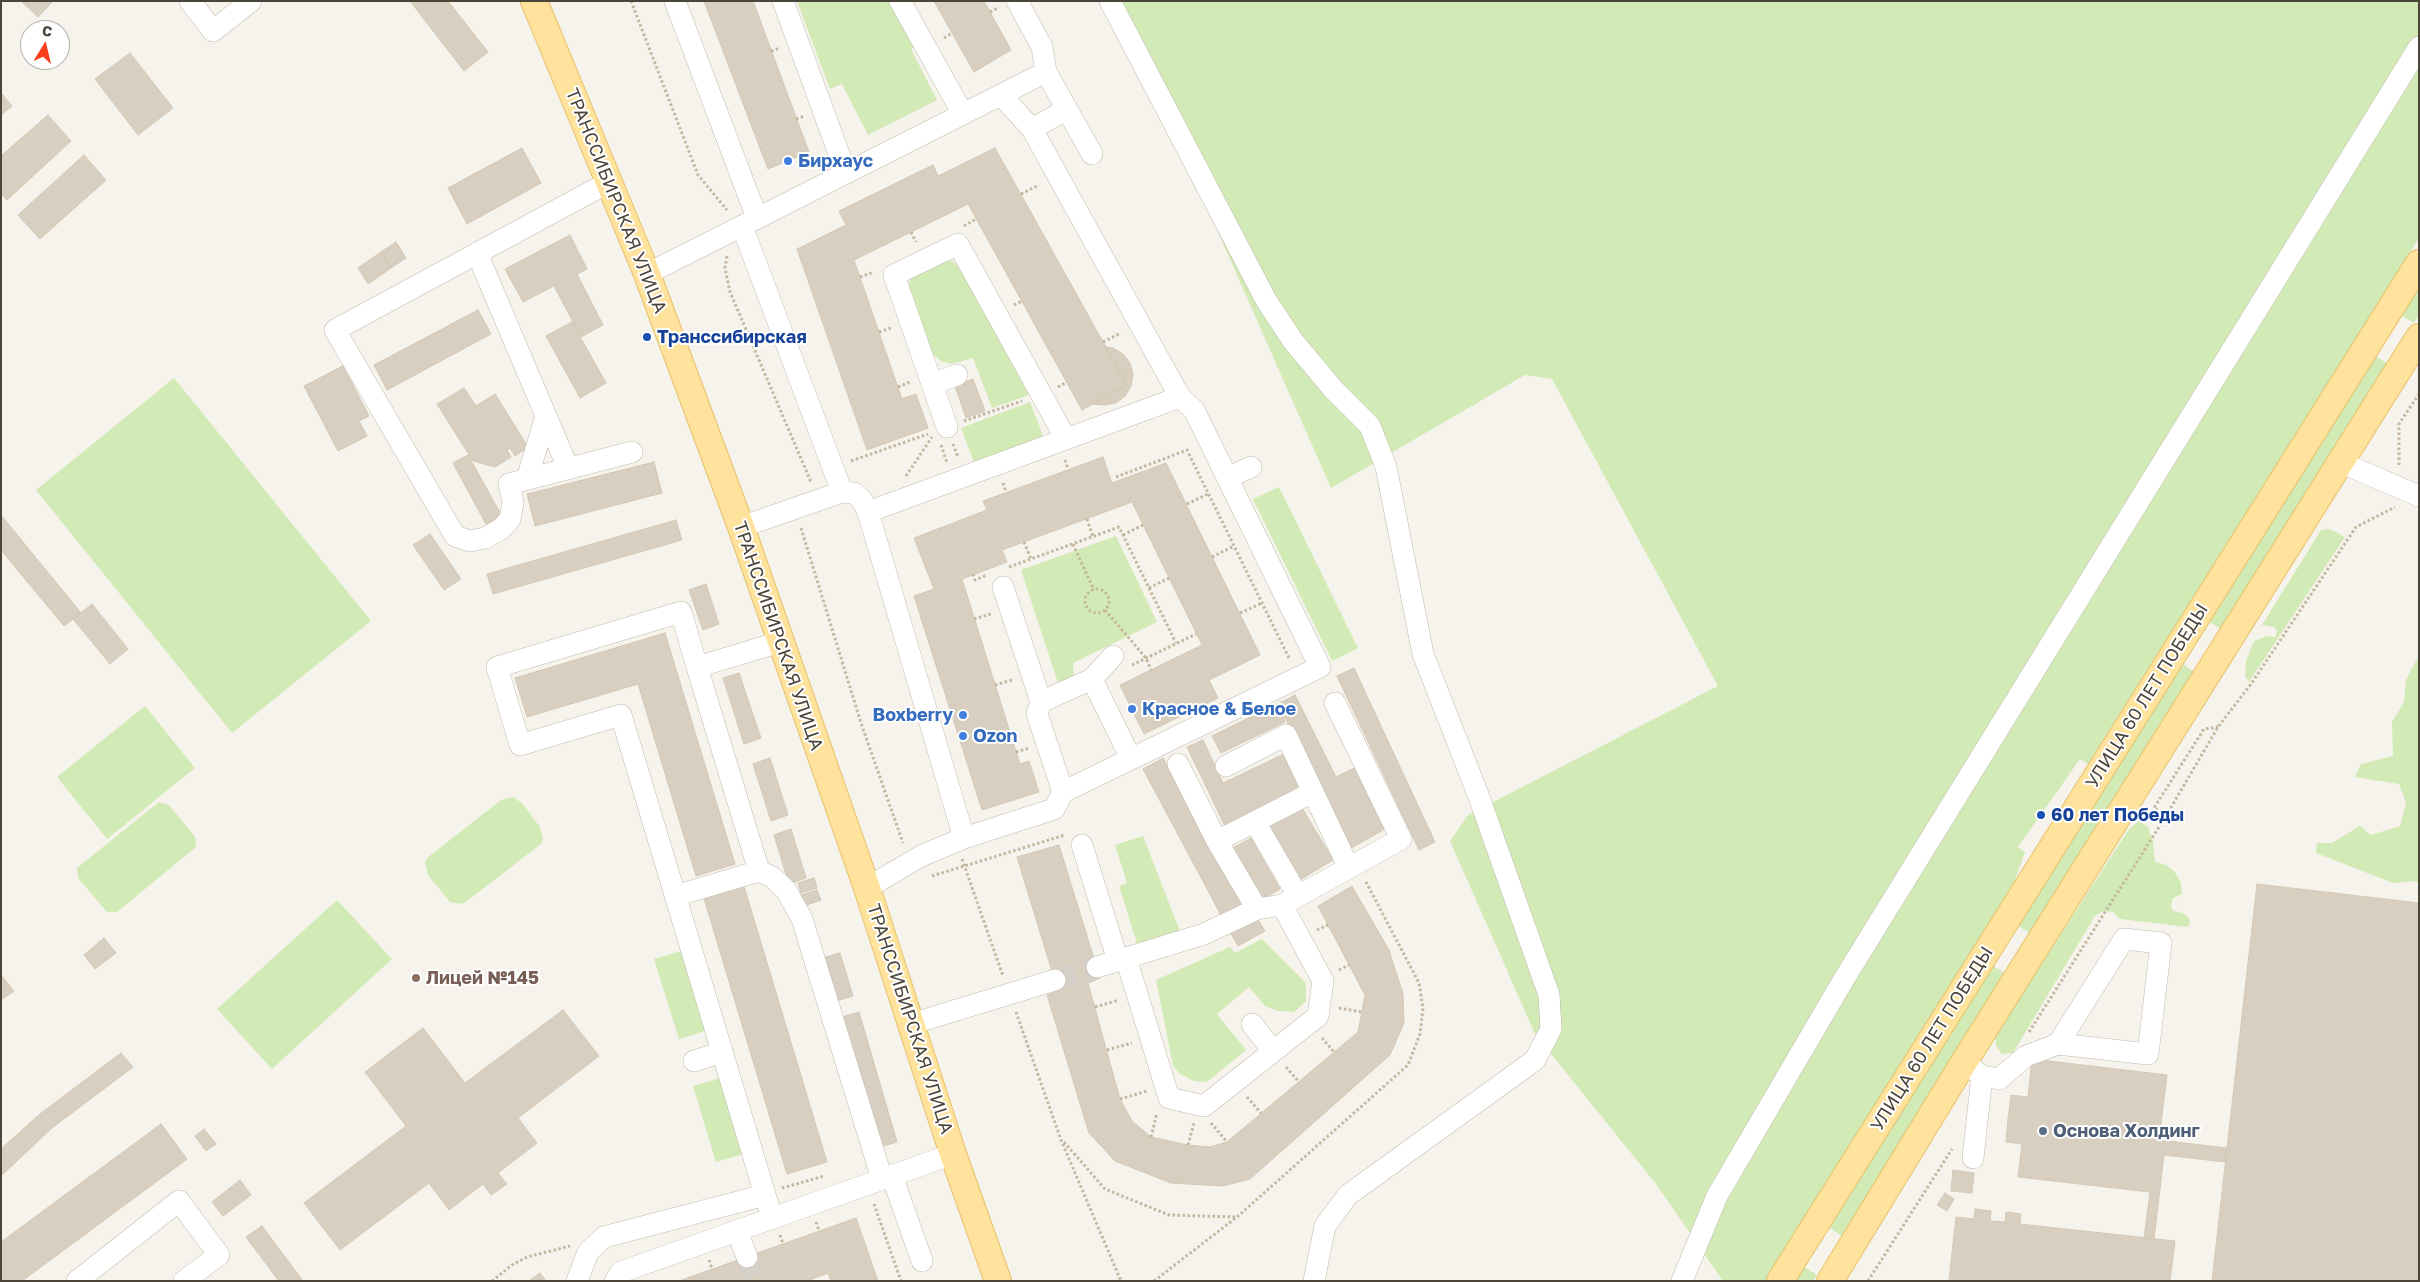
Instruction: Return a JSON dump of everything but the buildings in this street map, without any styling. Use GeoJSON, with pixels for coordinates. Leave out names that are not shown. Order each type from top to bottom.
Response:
{"type":"FeatureCollection","features":[{"type":"Feature","properties":{"kind":"main road","name":"ТРАНССИБИРСКАЯ УЛИЦА"},"geometry":{"type":"LineString","coordinates":[[534,1],[647,274],[741,527],[867,888],[953,1154],[998,1281]]}},
{"type":"Feature","properties":{"kind":"main road","name":"УЛИЦА 60 ЛЕТ ПОБЕДЫ"},"geometry":{"type":"LineString","coordinates":[[1780,1281],[2419,263]]}},
{"type":"Feature","properties":{"kind":"main road"},"geometry":{"type":"LineString","coordinates":[[1807,1237],[1837,1270],[1973,1069],[2220,654],[2419,337]]}},
{"type":"Feature","properties":{"kind":"main road"},"geometry":{"type":"LineString","coordinates":[[2186,634],[2220,654]]}},
{"type":"Feature","properties":{"kind":"lane"},"geometry":{"type":"LineString","coordinates":[[190,1],[213,31],[251,1]]}},
{"type":"Feature","properties":{"kind":"lane"},"geometry":{"type":"LineString","coordinates":[[675,1],[744,225],[842,492]]}},
{"type":"Feature","properties":{"kind":"lane"},"geometry":{"type":"LineString","coordinates":[[782,1],[846,173]]}},
{"type":"Feature","properties":{"kind":"lane"},"geometry":{"type":"LineString","coordinates":[[900,1],[963,114]]}},
{"type":"Feature","properties":{"kind":"lane"},"geometry":{"type":"LineString","coordinates":[[1110,1],[1266,300],[1293,340],[1334,390],[1370,426],[1386,467],[1423,654],[1479,797],[1549,995],[1551,1028],[1535,1060],[1348,1195],[1325,1226],[1314,1281]]}},
{"type":"Feature","properties":{"kind":"lane"},"geometry":{"type":"LineString","coordinates":[[1008,4],[1042,47],[1046,72],[1092,154]]}},
{"type":"Feature","properties":{"kind":"lane"},"geometry":{"type":"LineString","coordinates":[[1682,1281],[1717,1196],[1844,979],[2419,47]]}},
{"type":"Feature","properties":{"kind":"lane"},"geometry":{"type":"LineString","coordinates":[[647,274],[1046,72]]}},
{"type":"Feature","properties":{"kind":"lane"},"geometry":{"type":"LineString","coordinates":[[867,888],[921,856],[960,840],[1054,809],[1063,792],[1320,667],[1194,410],[1180,397],[1032,129],[1000,95]]}},
{"type":"Feature","properties":{"kind":"lane"},"geometry":{"type":"LineString","coordinates":[[1032,129],[1067,109]]}},
{"type":"Feature","properties":{"kind":"lane"},"geometry":{"type":"LineString","coordinates":[[609,182],[335,330],[456,536],[470,541],[485,538],[501,529],[510,519],[513,502],[509,484],[632,452]]}},
{"type":"Feature","properties":{"kind":"lane"},"geometry":{"type":"LineString","coordinates":[[942,429],[932,384],[894,275],[958,244],[1051,390],[1066,439]]}},
{"type":"Feature","properties":{"kind":"lane"},"geometry":{"type":"LineString","coordinates":[[477,253],[568,468]]}},
{"type":"Feature","properties":{"kind":"lane"},"geometry":{"type":"LineString","coordinates":[[932,384],[958,375]]}},
{"type":"Feature","properties":{"kind":"lane"},"geometry":{"type":"LineString","coordinates":[[868,512],[957,474],[1066,439],[1180,397]]}},
{"type":"Feature","properties":{"kind":"lane"},"geometry":{"type":"LineString","coordinates":[[527,479],[546,416]]}},
{"type":"Feature","properties":{"kind":"lane"},"geometry":{"type":"LineString","coordinates":[[2340,462],[2415,495]]}},
{"type":"Feature","properties":{"kind":"lane"},"geometry":{"type":"LineString","coordinates":[[1227,478],[1252,467]]}},
{"type":"Feature","properties":{"kind":"lane"},"geometry":{"type":"LineString","coordinates":[[741,527],[842,492],[854,493],[862,500],[868,512],[960,840]]}},
{"type":"Feature","properties":{"kind":"lane"},"geometry":{"type":"LineString","coordinates":[[997,579],[1041,702],[1037,714],[1063,792]]}},
{"type":"Feature","properties":{"kind":"lane"},"geometry":{"type":"LineString","coordinates":[[759,871],[681,612],[497,667],[520,745],[621,715],[772,1218]]}},
{"type":"Feature","properties":{"kind":"lane"},"geometry":{"type":"LineString","coordinates":[[697,666],[780,642]]}},
{"type":"Feature","properties":{"kind":"lane"},"geometry":{"type":"LineString","coordinates":[[1041,702],[1092,679],[1112,656]]}},
{"type":"Feature","properties":{"kind":"lane"},"geometry":{"type":"LineString","coordinates":[[1092,679],[1131,759]]}},
{"type":"Feature","properties":{"kind":"lane"},"geometry":{"type":"LineString","coordinates":[[1097,967],[1204,934],[1257,909],[1290,900],[1356,874],[1401,840],[1335,703]]}},
{"type":"Feature","properties":{"kind":"lane"},"geometry":{"type":"LineString","coordinates":[[1226,766],[1286,735],[1313,792],[1356,874]]}},
{"type":"Feature","properties":{"kind":"lane"},"geometry":{"type":"LineString","coordinates":[[1178,764],[1217,841],[1257,909]]}},
{"type":"Feature","properties":{"kind":"lane"},"geometry":{"type":"LineString","coordinates":[[1217,841],[1313,792]]}},
{"type":"Feature","properties":{"kind":"lane"},"geometry":{"type":"LineString","coordinates":[[1075,840],[1122,960],[1169,1098],[1204,1106],[1318,1016],[1323,981],[1290,900],[1255,822]]}},
{"type":"Feature","properties":{"kind":"lane"},"geometry":{"type":"LineString","coordinates":[[675,896],[759,871],[772,876],[786,890],[802,919],[880,1180],[922,1261]]}},
{"type":"Feature","properties":{"kind":"lane"},"geometry":{"type":"LineString","coordinates":[[1973,1158],[1973,1069],[1999,1079],[2026,1056],[2058,1044],[2148,1054],[2161,943],[2124,939],[2058,1044]]}},
{"type":"Feature","properties":{"kind":"lane"},"geometry":{"type":"LineString","coordinates":[[911,1024],[1055,980]]}},
{"type":"Feature","properties":{"kind":"lane"},"geometry":{"type":"LineString","coordinates":[[1252,1024],[1273,1051]]}},
{"type":"Feature","properties":{"kind":"lane"},"geometry":{"type":"LineString","coordinates":[[694,1061],[722,1052]]}},
{"type":"Feature","properties":{"kind":"lane"},"geometry":{"type":"LineString","coordinates":[[615,1281],[621,1272],[953,1154]]}},
{"type":"Feature","properties":{"kind":"lane"},"geometry":{"type":"LineString","coordinates":[[577,1281],[588,1252],[604,1237],[765,1195]]}},
{"type":"Feature","properties":{"kind":"lane"},"geometry":{"type":"LineString","coordinates":[[77,1281],[179,1201],[219,1255],[184,1281]]}},
{"type":"Feature","properties":{"kind":"lane"},"geometry":{"type":"LineString","coordinates":[[737,1230],[746,1257]]}},
{"type":"Feature","properties":{"kind":"path"},"geometry":{"type":"LineString","coordinates":[[631,1],[698,175],[734,220],[744,225],[725,268],[730,292],[818,500]]}},
{"type":"Feature","properties":{"kind":"path"},"geometry":{"type":"LineString","coordinates":[[990,12],[1008,4]]}},
{"type":"Feature","properties":{"kind":"path"},"geometry":{"type":"LineString","coordinates":[[944,38],[952,33]]}},
{"type":"Feature","properties":{"kind":"path"},"geometry":{"type":"LineString","coordinates":[[796,118],[805,115]]}},
{"type":"Feature","properties":{"kind":"path"},"geometry":{"type":"LineString","coordinates":[[1021,194],[1039,185]]}},
{"type":"Feature","properties":{"kind":"path"},"geometry":{"type":"LineString","coordinates":[[970,223],[976,219]]}},
{"type":"Feature","properties":{"kind":"path"},"geometry":{"type":"LineString","coordinates":[[911,232],[914,239]]}},
{"type":"Feature","properties":{"kind":"path"},"geometry":{"type":"LineString","coordinates":[[860,277],[870,274]]}},
{"type":"Feature","properties":{"kind":"path"},"geometry":{"type":"LineString","coordinates":[[1015,305],[1022,301]]}},
{"type":"Feature","properties":{"kind":"path"},"geometry":{"type":"LineString","coordinates":[[879,332],[889,328]]}},
{"type":"Feature","properties":{"kind":"path"},"geometry":{"type":"LineString","coordinates":[[1103,342],[1121,332]]}},
{"type":"Feature","properties":{"kind":"path"},"geometry":{"type":"LineString","coordinates":[[850,461],[1051,390],[1067,382]]}},
{"type":"Feature","properties":{"kind":"path"},"geometry":{"type":"LineString","coordinates":[[898,387],[908,383]]}},
{"type":"Feature","properties":{"kind":"path"},"geometry":{"type":"LineString","coordinates":[[2025,1038],[2166,816],[2218,727],[2251,684],[2356,527],[2415,495],[2397,461],[2399,424],[2419,394]]}},
{"type":"Feature","properties":{"kind":"path"},"geometry":{"type":"LineString","coordinates":[[942,429],[957,474]]}},
{"type":"Feature","properties":{"kind":"path"},"geometry":{"type":"LineString","coordinates":[[942,429],[957,474]]}},
{"type":"Feature","properties":{"kind":"path"},"geometry":{"type":"LineString","coordinates":[[902,484],[942,429]]}},
{"type":"Feature","properties":{"kind":"path"},"geometry":{"type":"LineString","coordinates":[[1116,477],[1187,450],[1298,678]]}},
{"type":"Feature","properties":{"kind":"path"},"geometry":{"type":"LineString","coordinates":[[1066,463],[1068,469]]}},
{"type":"Feature","properties":{"kind":"path"},"geometry":{"type":"LineString","coordinates":[[1004,486],[1006,492]]}},
{"type":"Feature","properties":{"kind":"path"},"geometry":{"type":"LineString","coordinates":[[1187,504],[1208,494]]}},
{"type":"Feature","properties":{"kind":"path"},"geometry":{"type":"LineString","coordinates":[[795,508],[858,714],[904,844]]}},
{"type":"Feature","properties":{"kind":"path"},"geometry":{"type":"LineString","coordinates":[[1087,519],[1093,537]]}},
{"type":"Feature","properties":{"kind":"path"},"geometry":{"type":"LineString","coordinates":[[1123,535],[1143,525]]}},
{"type":"Feature","properties":{"kind":"path"},"geometry":{"type":"LineString","coordinates":[[973,574],[975,580],[983,577],[997,579],[1031,559],[1119,527],[1176,643]]}},
{"type":"Feature","properties":{"kind":"path"},"geometry":{"type":"LineString","coordinates":[[1024,542],[1031,559]]}},
{"type":"Feature","properties":{"kind":"path"},"geometry":{"type":"LineString","coordinates":[[1073,544],[1094,590]]}},
{"type":"Feature","properties":{"kind":"path"},"geometry":{"type":"LineString","coordinates":[[1212,557],[1234,546]]}},
{"type":"Feature","properties":{"kind":"path"},"geometry":{"type":"LineString","coordinates":[[983,577],[997,579]]}},
{"type":"Feature","properties":{"kind":"path"},"geometry":{"type":"LineString","coordinates":[[1149,588],[1169,578]]}},
{"type":"Feature","properties":{"kind":"path"},"geometry":{"type":"LineString","coordinates":[[1094,590],[1100,590],[1109,598],[1105,610],[1094,613],[1089,610],[1086,598],[1094,590]]}},
{"type":"Feature","properties":{"kind":"path"},"geometry":{"type":"LineString","coordinates":[[1240,613],[1262,602]]}},
{"type":"Feature","properties":{"kind":"path"},"geometry":{"type":"LineString","coordinates":[[1105,610],[1146,658],[1152,670]]}},
{"type":"Feature","properties":{"kind":"path"},"geometry":{"type":"LineString","coordinates":[[974,619],[994,612]]}},
{"type":"Feature","properties":{"kind":"path"},"geometry":{"type":"LineString","coordinates":[[1146,658],[1196,634]]}},
{"type":"Feature","properties":{"kind":"path"},"geometry":{"type":"LineString","coordinates":[[995,685],[1015,679]]}},
{"type":"Feature","properties":{"kind":"path"},"geometry":{"type":"LineString","coordinates":[[2166,816],[2154,808],[2204,729],[2218,727]]}},
{"type":"Feature","properties":{"kind":"path"},"geometry":{"type":"LineString","coordinates":[[1016,752],[1023,750]]}},
{"type":"Feature","properties":{"kind":"path"},"geometry":{"type":"LineString","coordinates":[[960,840],[965,866],[1061,1140],[1121,1281]]}},
{"type":"Feature","properties":{"kind":"path"},"geometry":{"type":"LineString","coordinates":[[927,877],[1075,840]]}},
{"type":"Feature","properties":{"kind":"path"},"geometry":{"type":"LineString","coordinates":[[1154,1281],[1237,1217],[1408,1065],[1417,1042],[1423,1008],[1419,983],[1356,874]]}},
{"type":"Feature","properties":{"kind":"path"},"geometry":{"type":"LineString","coordinates":[[1320,929],[1328,925]]}},
{"type":"Feature","properties":{"kind":"path"},"geometry":{"type":"LineString","coordinates":[[1341,969],[1349,965]]}},
{"type":"Feature","properties":{"kind":"path"},"geometry":{"type":"LineString","coordinates":[[1094,1007],[1124,998]]}},
{"type":"Feature","properties":{"kind":"path"},"geometry":{"type":"LineString","coordinates":[[1350,1010],[1362,1012]]}},
{"type":"Feature","properties":{"kind":"path"},"geometry":{"type":"LineString","coordinates":[[1107,1050],[1138,1042]]}},
{"type":"Feature","properties":{"kind":"path"},"geometry":{"type":"LineString","coordinates":[[1327,1044],[1334,1052]]}},
{"type":"Feature","properties":{"kind":"path"},"geometry":{"type":"LineString","coordinates":[[1292,1073],[1299,1082]]}},
{"type":"Feature","properties":{"kind":"path"},"geometry":{"type":"LineString","coordinates":[[1120,1099],[1152,1090]]}},
{"type":"Feature","properties":{"kind":"path"},"geometry":{"type":"LineString","coordinates":[[1254,1105],[1261,1113]]}},
{"type":"Feature","properties":{"kind":"path"},"geometry":{"type":"LineString","coordinates":[[1151,1137],[1154,1124]]}},
{"type":"Feature","properties":{"kind":"path"},"geometry":{"type":"LineString","coordinates":[[1188,1146],[1191,1133]]}},
{"type":"Feature","properties":{"kind":"path"},"geometry":{"type":"LineString","coordinates":[[1220,1134],[1227,1142]]}},
{"type":"Feature","properties":{"kind":"path"},"geometry":{"type":"LineString","coordinates":[[1061,1140],[1105,1189],[1169,1215],[1237,1217]]}},
{"type":"Feature","properties":{"kind":"path"},"geometry":{"type":"LineString","coordinates":[[1868,1281],[1953,1149]]}},
{"type":"Feature","properties":{"kind":"path"},"geometry":{"type":"LineString","coordinates":[[880,1180],[901,1281]]}},
{"type":"Feature","properties":{"kind":"path"},"geometry":{"type":"LineString","coordinates":[[492,1281],[512,1264],[527,1257],[604,1237]]}},
{"type":"Feature","properties":{"kind":"green space"},"geometry":{"type":"Polygon","coordinates":[[[797,1],[892,1],[916,46],[911,49],[937,100],[868,135],[842,84],[830,89],[797,1]]]}},
{"type":"Feature","properties":{"kind":"green space"},"geometry":{"type":"Polygon","coordinates":[[[1116,1],[2419,1],[2419,238],[2088,764],[2080,759],[2018,847],[2025,852],[2014,883],[1765,1281],[1723,1281],[1656,1184],[1535,1034],[1450,841],[1468,815],[1718,686],[1552,379],[1525,375],[1331,488],[1116,1]]]}},
{"type":"Feature","properties":{"kind":"green space"},"geometry":{"type":"Polygon","coordinates":[[[942,260],[953,261],[961,270],[1029,395],[992,408],[973,358],[952,364],[941,361],[933,354],[907,290],[911,276],[942,260]]]}},
{"type":"Feature","properties":{"kind":"green space"},"geometry":{"type":"Polygon","coordinates":[[[2419,284],[2419,315],[2414,323],[2400,315],[2419,284]]]}},
{"type":"Feature","properties":{"kind":"green space"},"geometry":{"type":"Polygon","coordinates":[[[2374,355],[2388,364],[2222,630],[2208,621],[2374,355]]]}},
{"type":"Feature","properties":{"kind":"green space"},"geometry":{"type":"Polygon","coordinates":[[[174,378],[371,621],[232,733],[36,490],[174,378]]]}},
{"type":"Feature","properties":{"kind":"green space"},"geometry":{"type":"Polygon","coordinates":[[[1030,402],[1043,436],[974,462],[961,428],[1030,402]]]}},
{"type":"Feature","properties":{"kind":"green space"},"geometry":{"type":"Polygon","coordinates":[[[1279,487],[1358,648],[1332,661],[1253,499],[1279,487]]]}},
{"type":"Feature","properties":{"kind":"green space"},"geometry":{"type":"Polygon","coordinates":[[[2330,529],[2345,537],[2249,682],[2245,676],[2246,661],[2254,641],[2267,636],[2275,637],[2277,631],[2274,627],[2262,625],[2321,530],[2330,529]]]}},
{"type":"Feature","properties":{"kind":"green space"},"geometry":{"type":"Polygon","coordinates":[[[1116,536],[1157,622],[1073,663],[1074,679],[1058,683],[1021,570],[1116,536]]]}},
{"type":"Feature","properties":{"kind":"green space"},"geometry":{"type":"Polygon","coordinates":[[[2419,655],[2419,884],[2416,881],[2393,883],[2316,853],[2317,843],[2332,843],[2360,826],[2371,835],[2400,826],[2406,803],[2399,784],[2355,777],[2361,764],[2393,756],[2392,722],[2404,702],[2406,680],[2419,655]]]}},
{"type":"Feature","properties":{"kind":"green space"},"geometry":{"type":"Polygon","coordinates":[[[2181,663],[2195,672],[2031,934],[2017,925],[2181,663]]]}},
{"type":"Feature","properties":{"kind":"green space"},"geometry":{"type":"Polygon","coordinates":[[[145,706],[195,768],[107,839],[57,777],[145,706]]]}},
{"type":"Feature","properties":{"kind":"green space"},"geometry":{"type":"Polygon","coordinates":[[[513,797],[522,803],[540,827],[543,839],[541,844],[467,901],[462,904],[450,902],[428,875],[425,863],[427,858],[501,800],[513,797]]]}},
{"type":"Feature","properties":{"kind":"green space"},"geometry":{"type":"Polygon","coordinates":[[[159,802],[169,805],[195,837],[196,847],[117,912],[107,912],[78,878],[77,868],[159,802]]]}},
{"type":"Feature","properties":{"kind":"green space"},"geometry":{"type":"Polygon","coordinates":[[[2139,821],[2148,827],[2153,841],[2155,862],[2166,865],[2174,871],[2181,883],[2182,894],[2173,898],[2171,906],[2173,911],[2183,913],[2189,918],[2190,924],[2187,927],[2120,919],[2113,912],[2103,911],[2095,916],[2013,1053],[2002,1054],[1996,1046],[1995,1036],[2129,829],[2139,821]]]}},
{"type":"Feature","properties":{"kind":"green space"},"geometry":{"type":"Polygon","coordinates":[[[1143,836],[1181,934],[1138,947],[1119,886],[1127,883],[1115,845],[1143,836]]]}},
{"type":"Feature","properties":{"kind":"green space"},"geometry":{"type":"Polygon","coordinates":[[[337,900],[392,959],[272,1069],[217,1009],[337,900]]]}},
{"type":"Feature","properties":{"kind":"green space"},"geometry":{"type":"Polygon","coordinates":[[[1262,939],[1306,983],[1306,1001],[1294,1012],[1278,1011],[1265,1006],[1249,987],[1217,1014],[1246,1050],[1207,1082],[1194,1081],[1180,1074],[1173,1066],[1156,980],[1230,947],[1235,953],[1262,939]]]}},
{"type":"Feature","properties":{"kind":"green space"},"geometry":{"type":"Polygon","coordinates":[[[685,950],[709,1030],[679,1039],[654,959],[685,950]]]}},
{"type":"Feature","properties":{"kind":"green space"},"geometry":{"type":"Polygon","coordinates":[[[1992,965],[2006,974],[1842,1236],[1828,1227],[1992,965]]]}},
{"type":"Feature","properties":{"kind":"green space"},"geometry":{"type":"Polygon","coordinates":[[[723,1077],[746,1153],[716,1162],[693,1086],[723,1077]]]}},
{"type":"Feature","properties":{"kind":"green space"},"geometry":{"type":"Polygon","coordinates":[[[1803,1266],[1817,1275],[1813,1281],[1794,1281],[1803,1266]]]}},
{"type":"Feature","properties":{"kind":"tunnel"},"geometry":{"type":"LineString","coordinates":[[1055,980],[1097,967]]}},
{"type":"Feature","properties":{"kind":"tunnel"},"geometry":{"type":"LineString","coordinates":[[747,1257],[755,1281]]}},
{"type":"Feature","properties":{"kind":"place","name":"Бирхаус"},"geometry":{"type":"Point","coordinates":[788,161]}},
{"type":"Feature","properties":{"kind":"place","name":"Транссибирская"},"geometry":{"type":"Point","coordinates":[647,337]}},
{"type":"Feature","properties":{"kind":"place","name":"Красное & Белое"},"geometry":{"type":"Point","coordinates":[1132,709]}},
{"type":"Feature","properties":{"kind":"place","name":"Boxberry"},"geometry":{"type":"Point","coordinates":[963,715]}},
{"type":"Feature","properties":{"kind":"place","name":"Ozon"},"geometry":{"type":"Point","coordinates":[963,736]}},
{"type":"Feature","properties":{"kind":"place","name":"60 лет Победы"},"geometry":{"type":"Point","coordinates":[2041,815]}},
{"type":"Feature","properties":{"kind":"place","name":"Лицей №145"},"geometry":{"type":"Point","coordinates":[416,978]}},
{"type":"Feature","properties":{"kind":"place","name":"Основа Холдинг"},"geometry":{"type":"Point","coordinates":[2043,1131]}}]}
